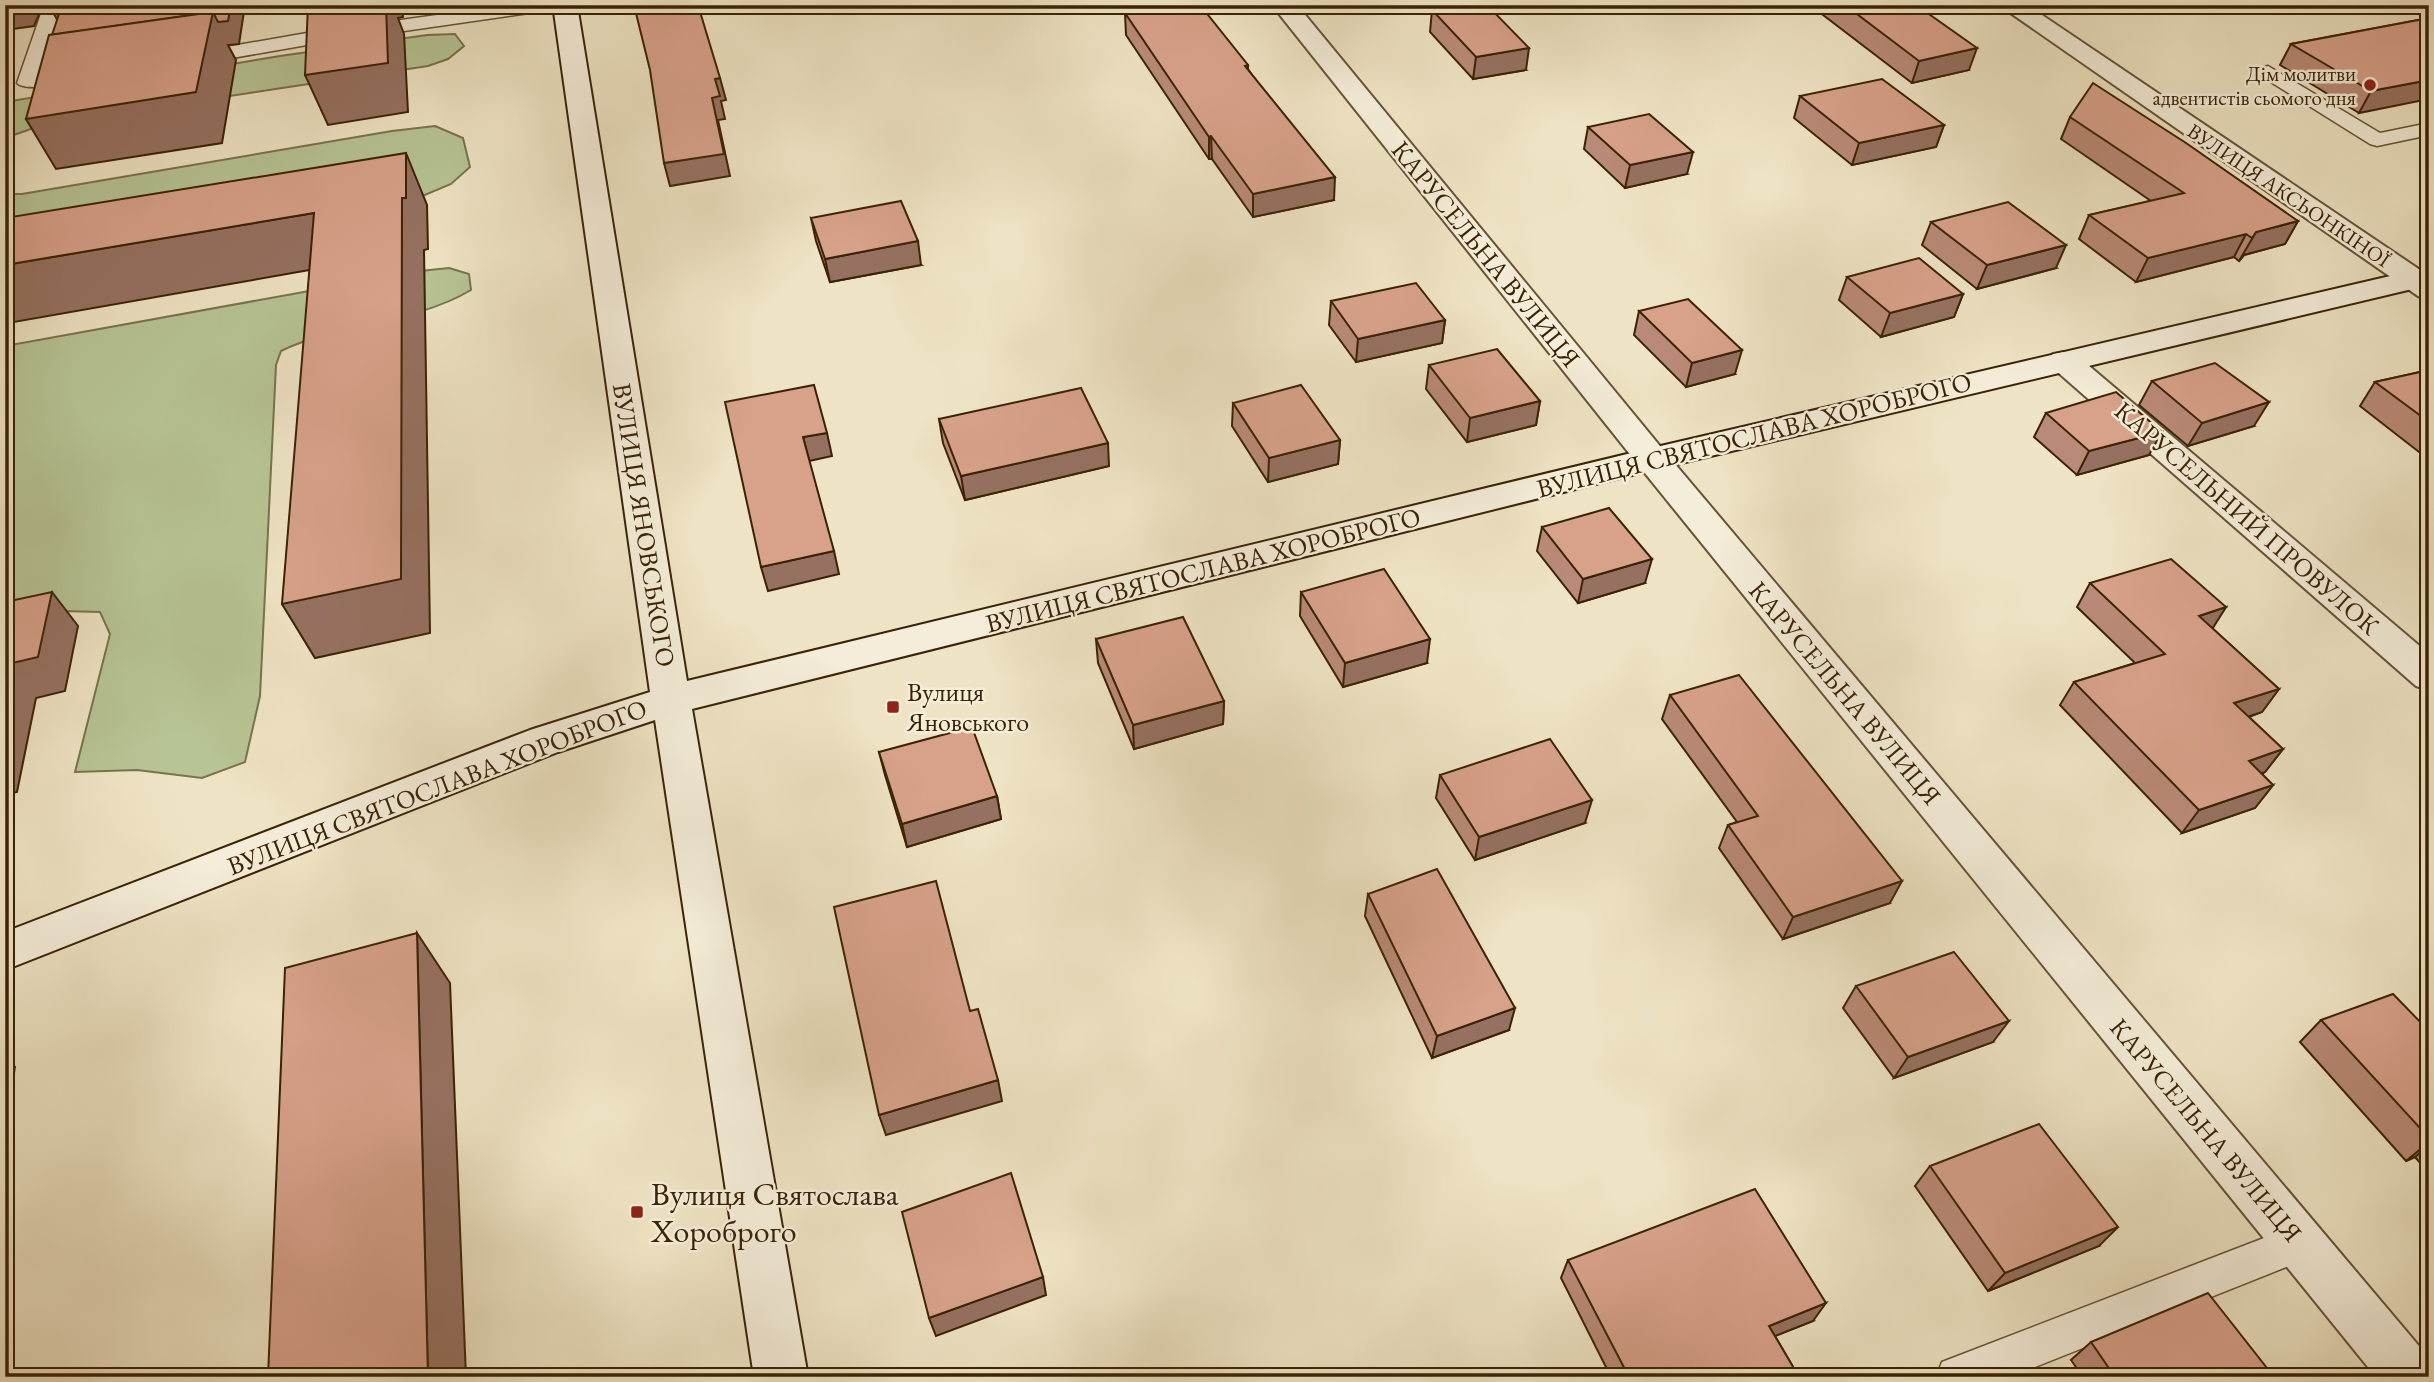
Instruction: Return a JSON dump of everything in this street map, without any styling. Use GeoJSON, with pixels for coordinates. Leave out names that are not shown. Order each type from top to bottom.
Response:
{"type":"FeatureCollection","features":[{"type":"Feature","properties":{"kind":"street","name":"ВУЛИЦЯ ЯНОВСЬКОГО"},"geometry":{"type":"LineString","coordinates":[[565,5],[656,611],[673,699],[781,1377]]}},
{"type":"Feature","properties":{"kind":"street","name":"КАРУСЕЛЬНА ВУЛИЦЯ"},"geometry":{"type":"LineString","coordinates":[[1284,5],[1652,459],[2410,1377]]}},
{"type":"Feature","properties":{"kind":"street","name":"ВУЛИЦЯ АКСЬОНКІНОЇ"},"geometry":{"type":"LineString","coordinates":[[2011,5],[2424,282]]}},
{"type":"Feature","properties":{"kind":"street","name":"ВУЛИЦЯ СВЯТОСЛАВА ХОРОБРОГО"},"geometry":{"type":"LineString","coordinates":[[5,951],[544,741],[673,699],[1652,459],[2064,361],[2424,282]]}},
{"type":"Feature","properties":{"kind":"street","name":"КАРУСЕЛЬНИЙ ПРОВУЛОК"},"geometry":{"type":"LineString","coordinates":[[2064,361],[2429,676]]}},
{"type":"Feature","properties":{"kind":"lane"},"geometry":{"type":"LineString","coordinates":[[53,5],[27,83],[92,74]]}},
{"type":"Feature","properties":{"kind":"lane"},"geometry":{"type":"LineString","coordinates":[[170,63],[307,38],[550,5]]}},
{"type":"Feature","properties":{"kind":"lane"},"geometry":{"type":"LineString","coordinates":[[307,38],[308,16]]}},
{"type":"Feature","properties":{"kind":"lane"},"geometry":{"type":"LineString","coordinates":[[2268,72],[2377,140],[2429,129]]}},
{"type":"Feature","properties":{"kind":"lane"},"geometry":{"type":"LineString","coordinates":[[1957,1377],[2300,1243]]}},
{"type":"Feature","properties":{"kind":"green space"},"geometry":{"type":"Polygon","coordinates":[[[455,34],[464,46],[448,59],[428,66],[45,124],[5,138],[5,102],[280,56],[427,35],[455,34]]]}},
{"type":"Feature","properties":{"kind":"green space"},"geometry":{"type":"Polygon","coordinates":[[[435,126],[463,138],[470,167],[451,184],[420,197],[5,265],[5,194],[22,194],[435,126]]]}},
{"type":"Feature","properties":{"kind":"green space"},"geometry":{"type":"Polygon","coordinates":[[[449,268],[469,274],[471,290],[426,310],[328,334],[281,351],[276,365],[260,696],[245,762],[202,778],[137,770],[75,772],[110,634],[100,612],[61,611],[5,621],[5,346],[449,268]]]}},
{"type":"Feature","properties":{"kind":"building"},"geometry":{"type":"Polygon","coordinates":[[[62,5],[231,5],[228,21],[218,22],[213,12],[52,35],[62,5]]]}},
{"type":"Feature","properties":{"kind":"building"},"geometry":{"type":"Polygon","coordinates":[[[308,5],[386,5],[388,63],[305,75],[308,5]]]}},
{"type":"Feature","properties":{"kind":"building"},"geometry":{"type":"Polygon","coordinates":[[[634,5],[698,5],[720,78],[715,79],[720,96],[712,98],[724,154],[664,163],[650,70],[634,5]]]}},
{"type":"Feature","properties":{"kind":"building"},"geometry":{"type":"Polygon","coordinates":[[[1200,5],[1248,65],[1245,66],[1335,177],[1253,194],[1211,136],[1209,137],[1125,13],[1200,5]]]}},
{"type":"Feature","properties":{"kind":"building"},"geometry":{"type":"Polygon","coordinates":[[[1462,5],[1487,5],[1529,48],[1476,57],[1432,10],[1462,5]]]}},
{"type":"Feature","properties":{"kind":"building"},"geometry":{"type":"Polygon","coordinates":[[[1845,5],[1916,5],[1977,48],[1919,61],[1845,5]]]}},
{"type":"Feature","properties":{"kind":"building"},"geometry":{"type":"Polygon","coordinates":[[[213,12],[196,92],[26,119],[49,35],[213,12]]]}},
{"type":"Feature","properties":{"kind":"building"},"geometry":{"type":"Polygon","coordinates":[[[2429,18],[2429,80],[2371,91],[2291,44],[2429,18]]]}},
{"type":"Feature","properties":{"kind":"building"},"geometry":{"type":"Polygon","coordinates":[[[1882,79],[1944,125],[1859,143],[1800,96],[1882,79]]]}},
{"type":"Feature","properties":{"kind":"building"},"geometry":{"type":"Polygon","coordinates":[[[2093,83],[2186,143],[2298,221],[2256,232],[2252,238],[2246,234],[2148,258],[2089,215],[2184,193],[2070,117],[2093,83]]]}},
{"type":"Feature","properties":{"kind":"building"},"geometry":{"type":"Polygon","coordinates":[[[1649,114],[1693,152],[1630,165],[1588,127],[1649,114]]]}},
{"type":"Feature","properties":{"kind":"building"},"geometry":{"type":"Polygon","coordinates":[[[406,153],[406,198],[402,198],[401,579],[282,604],[314,213],[5,265],[5,218],[406,153]]]}},
{"type":"Feature","properties":{"kind":"building"},"geometry":{"type":"Polygon","coordinates":[[[901,201],[918,241],[825,259],[811,218],[901,201]]]}},
{"type":"Feature","properties":{"kind":"building"},"geometry":{"type":"Polygon","coordinates":[[[2008,202],[2066,245],[1987,265],[1931,222],[2008,202]]]}},
{"type":"Feature","properties":{"kind":"building"},"geometry":{"type":"Polygon","coordinates":[[[1919,258],[1963,294],[1890,313],[1847,277],[1919,258]]]}},
{"type":"Feature","properties":{"kind":"building"},"geometry":{"type":"Polygon","coordinates":[[[1416,283],[1445,320],[1358,339],[1331,301],[1416,283]]]}},
{"type":"Feature","properties":{"kind":"building"},"geometry":{"type":"Polygon","coordinates":[[[1688,299],[1742,350],[1692,363],[1639,311],[1688,299]]]}},
{"type":"Feature","properties":{"kind":"building"},"geometry":{"type":"Polygon","coordinates":[[[1497,349],[1540,401],[1470,418],[1429,365],[1497,349]]]}},
{"type":"Feature","properties":{"kind":"building"},"geometry":{"type":"Polygon","coordinates":[[[2215,363],[2269,402],[2202,423],[2152,381],[2215,363]]]}},
{"type":"Feature","properties":{"kind":"building"},"geometry":{"type":"Polygon","coordinates":[[[2429,370],[2429,422],[2375,382],[2429,370]]]}},
{"type":"Feature","properties":{"kind":"building"},"geometry":{"type":"Polygon","coordinates":[[[814,385],[827,433],[803,437],[834,551],[761,567],[725,402],[814,385]]]}},
{"type":"Feature","properties":{"kind":"building"},"geometry":{"type":"Polygon","coordinates":[[[1301,385],[1340,440],[1269,458],[1233,403],[1301,385]]]}},
{"type":"Feature","properties":{"kind":"building"},"geometry":{"type":"Polygon","coordinates":[[[1081,388],[1108,443],[961,476],[939,419],[1081,388]]]}},
{"type":"Feature","properties":{"kind":"building"},"geometry":{"type":"Polygon","coordinates":[[[2116,392],[2162,432],[2089,451],[2046,413],[2116,392]]]}},
{"type":"Feature","properties":{"kind":"building"},"geometry":{"type":"Polygon","coordinates":[[[1609,508],[1652,559],[1583,579],[1542,527],[1609,508]]]}},
{"type":"Feature","properties":{"kind":"building"},"geometry":{"type":"Polygon","coordinates":[[[2171,559],[2226,607],[2199,616],[2279,689],[2234,703],[2283,749],[2249,761],[2273,785],[2199,810],[2074,682],[2165,654],[2090,583],[2171,559]]]}},
{"type":"Feature","properties":{"kind":"building"},"geometry":{"type":"Polygon","coordinates":[[[1384,569],[1430,639],[1345,663],[1301,592],[1384,569]]]}},
{"type":"Feature","properties":{"kind":"building"},"geometry":{"type":"Polygon","coordinates":[[[52,592],[38,657],[8,664],[5,675],[5,602],[52,592]]]}},
{"type":"Feature","properties":{"kind":"building"},"geometry":{"type":"Polygon","coordinates":[[[1183,617],[1224,701],[1133,725],[1096,639],[1183,617]]]}},
{"type":"Feature","properties":{"kind":"building"},"geometry":{"type":"Polygon","coordinates":[[[1739,675],[1902,881],[1793,917],[1728,825],[1758,816],[1670,695],[1739,675]]]}},
{"type":"Feature","properties":{"kind":"building"},"geometry":{"type":"Polygon","coordinates":[[[972,727],[997,796],[902,824],[879,752],[972,727]]]}},
{"type":"Feature","properties":{"kind":"building"},"geometry":{"type":"Polygon","coordinates":[[[1550,739],[1592,800],[1479,837],[1440,775],[1550,739]]]}},
{"type":"Feature","properties":{"kind":"building"},"geometry":{"type":"Polygon","coordinates":[[[1437,869],[1515,1008],[1437,1036],[1368,894],[1437,869]]]}},
{"type":"Feature","properties":{"kind":"building"},"geometry":{"type":"Polygon","coordinates":[[[936,881],[970,1011],[978,1009],[998,1080],[879,1115],[834,907],[936,881]]]}},
{"type":"Feature","properties":{"kind":"building"},"geometry":{"type":"Polygon","coordinates":[[[417,933],[428,1377],[268,1377],[285,968],[417,933]]]}},
{"type":"Feature","properties":{"kind":"building"},"geometry":{"type":"Polygon","coordinates":[[[1954,952],[2009,1021],[1908,1057],[1856,986],[1954,952]]]}},
{"type":"Feature","properties":{"kind":"building"},"geometry":{"type":"Polygon","coordinates":[[[2393,994],[2429,1031],[2429,1138],[2321,1020],[2393,994]]]}},
{"type":"Feature","properties":{"kind":"building"},"geometry":{"type":"Polygon","coordinates":[[[2039,1124],[2118,1227],[2005,1273],[1930,1166],[2039,1124]]]}},
{"type":"Feature","properties":{"kind":"building"},"geometry":{"type":"Polygon","coordinates":[[[1011,1173],[1043,1277],[929,1318],[902,1212],[1011,1173]]]}},
{"type":"Feature","properties":{"kind":"building"},"geometry":{"type":"Polygon","coordinates":[[[1755,1189],[1826,1303],[1769,1326],[1799,1377],[1629,1377],[1568,1260],[1755,1189]]]}},
{"type":"Feature","properties":{"kind":"building"},"geometry":{"type":"Polygon","coordinates":[[[2208,1293],[2274,1377],[2115,1377],[2091,1342],[2208,1293]]]}},
{"type":"Feature","properties":{"kind":"place","name":"Дім молитви адвентистів сьомого дня"},"geometry":{"type":"Point","coordinates":[2370,85]}},
{"type":"Feature","properties":{"kind":"place","name":"Вулиця Яновського"},"geometry":{"type":"Point","coordinates":[893,707]}},
{"type":"Feature","properties":{"kind":"place","name":"Вулиця Святослава Хороброго"},"geometry":{"type":"Point","coordinates":[637,1212]}}]}
